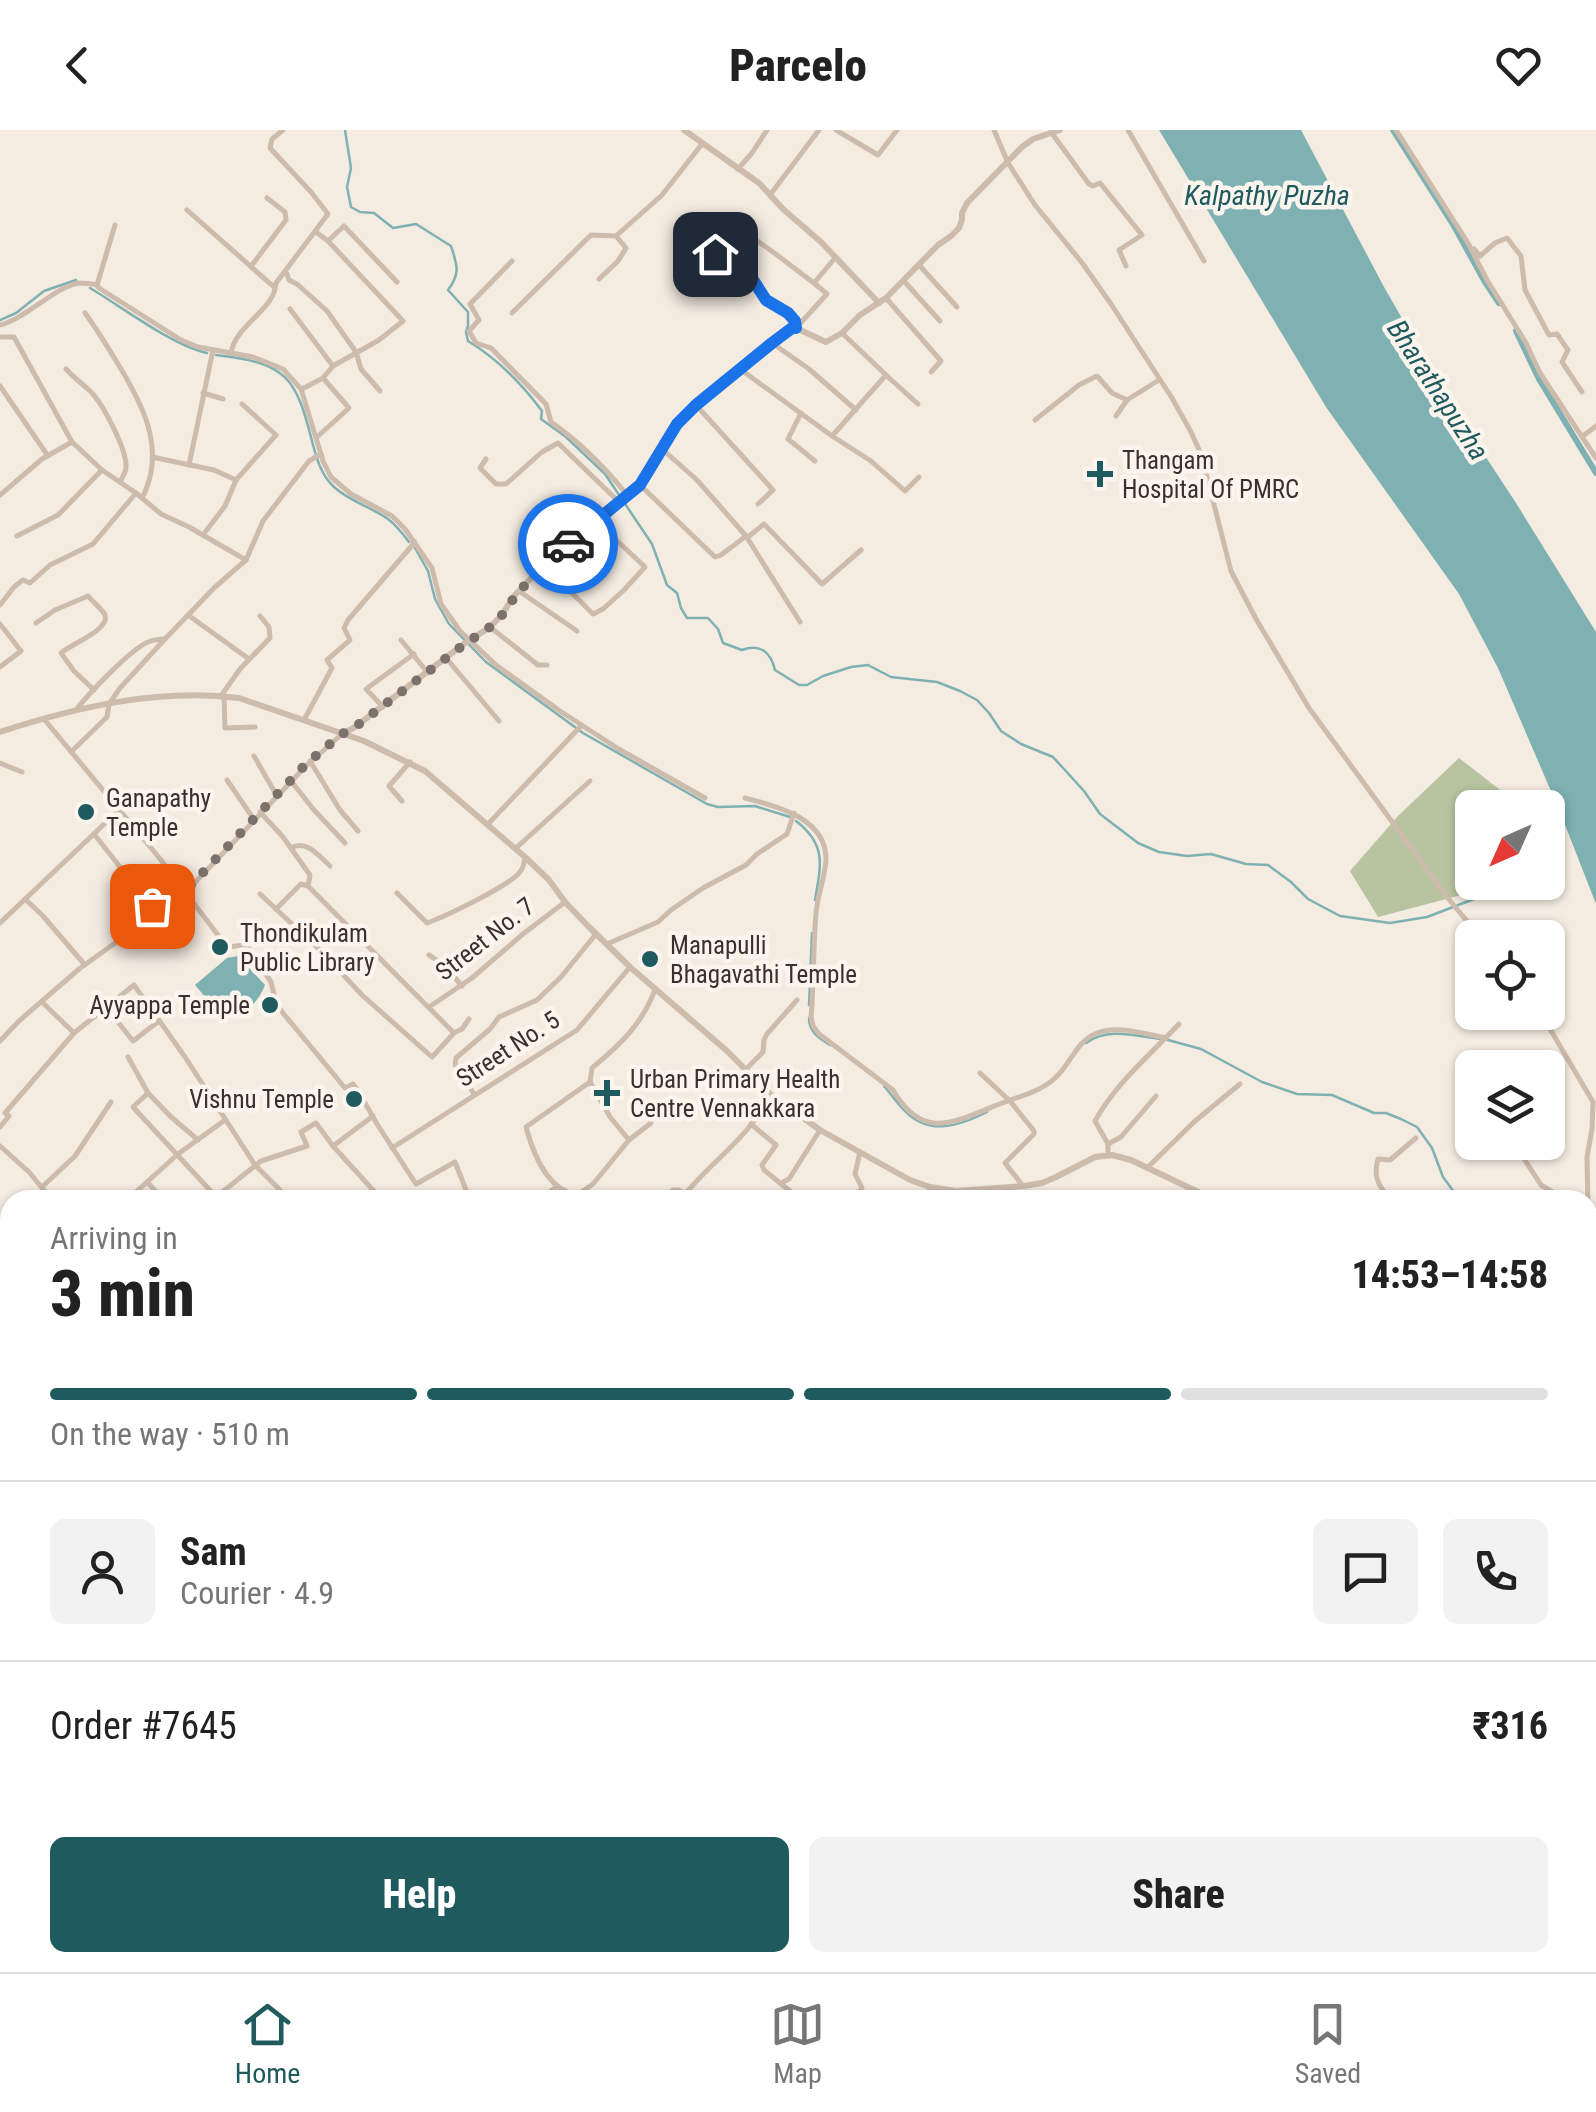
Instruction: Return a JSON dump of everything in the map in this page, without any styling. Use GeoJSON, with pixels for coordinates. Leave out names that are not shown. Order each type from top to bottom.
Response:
{"type":"FeatureCollection","features":[{"type":"Feature","properties":{"kind":"street"},"geometry":{"type":"LineString","coordinates":[[274,287],[328,214],[270,148],[272,138],[284,130]]}},
{"type":"Feature","properties":{"kind":"street"},"geometry":{"type":"LineString","coordinates":[[684,130],[759,183],[882,300],[941,360],[930,372]]}},
{"type":"Feature","properties":{"kind":"street"},"geometry":{"type":"LineString","coordinates":[[738,169],[767,130]]}},
{"type":"Feature","properties":{"kind":"street"},"geometry":{"type":"LineString","coordinates":[[770,196],[819,130]]}},
{"type":"Feature","properties":{"kind":"street"},"geometry":{"type":"LineString","coordinates":[[836,130],[878,156],[897,130]]}},
{"type":"Feature","properties":{"kind":"street"},"geometry":{"type":"LineString","coordinates":[[994,130],[1035,206],[1083,264],[1181,415],[1201,454],[1232,572],[1309,708],[1465,920]]}},
{"type":"Feature","properties":{"kind":"street"},"geometry":{"type":"LineString","coordinates":[[1128,130],[1204,261]]}},
{"type":"Feature","properties":{"kind":"street"},"geometry":{"type":"LineString","coordinates":[[1396,130],[1468,243],[1540,373],[1596,458]]}},
{"type":"Feature","properties":{"kind":"street"},"geometry":{"type":"LineString","coordinates":[[796,328],[826,342],[842,333],[959,228],[968,202],[1010,160],[1033,139],[1056,131],[1090,184],[1100,183],[1142,235],[1119,250],[1126,266]]}},
{"type":"Feature","properties":{"kind":"street"},"geometry":{"type":"LineString","coordinates":[[512,313],[591,235],[616,236],[662,195],[702,144]]}},
{"type":"Feature","properties":{"kind":"street"},"geometry":{"type":"LineString","coordinates":[[252,266],[286,220],[284,212],[268,198]]}},
{"type":"Feature","properties":{"kind":"street"},"geometry":{"type":"LineString","coordinates":[[187,210],[276,290],[235,340],[231,353]]}},
{"type":"Feature","properties":{"kind":"street"},"geometry":{"type":"LineString","coordinates":[[0,1040],[85,965],[186,892],[260,812],[342,734],[490,627],[544,566],[640,485],[677,424],[696,405],[796,328],[827,294],[737,229],[726,224],[722,231],[693,230]]}},
{"type":"Feature","properties":{"kind":"street"},"geometry":{"type":"LineString","coordinates":[[97,285],[115,225]]}},
{"type":"Feature","properties":{"kind":"street"},"geometry":{"type":"LineString","coordinates":[[328,240],[344,226],[398,282]]}},
{"type":"Feature","properties":{"kind":"street"},"geometry":{"type":"LineString","coordinates":[[301,389],[323,378],[333,366],[379,340],[403,321],[316,232]]}},
{"type":"Feature","properties":{"kind":"street"},"geometry":{"type":"LineString","coordinates":[[599,279],[626,248],[616,236]]}},
{"type":"Feature","properties":{"kind":"street"},"geometry":{"type":"LineString","coordinates":[[1468,243],[1480,256],[1507,238],[1522,256],[1526,290],[1549,335],[1558,334],[1568,350],[1562,362],[1582,392]]}},
{"type":"Feature","properties":{"kind":"street"},"geometry":{"type":"LineString","coordinates":[[715,254],[729,252],[744,266],[766,300],[788,313],[796,328]]}},
{"type":"Feature","properties":{"kind":"street"},"geometry":{"type":"LineString","coordinates":[[814,282],[835,258]]}},
{"type":"Feature","properties":{"kind":"street"},"geometry":{"type":"LineString","coordinates":[[512,262],[470,304],[479,317],[468,331],[471,338],[491,348],[546,404],[551,422],[604,466],[623,498]]}},
{"type":"Feature","properties":{"kind":"street"},"geometry":{"type":"LineString","coordinates":[[919,266],[957,308]]}},
{"type":"Feature","properties":{"kind":"street"},"geometry":{"type":"LineString","coordinates":[[286,273],[289,280],[327,311],[356,352],[362,369],[380,390]]}},
{"type":"Feature","properties":{"kind":"street"},"geometry":{"type":"LineString","coordinates":[[902,280],[940,321]]}},
{"type":"Feature","properties":{"kind":"street"},"geometry":{"type":"LineString","coordinates":[[0,325],[13,322],[79,283],[97,285],[181,340],[253,357],[283,369],[301,389],[318,455],[331,477],[340,487],[392,516],[415,542],[432,568],[441,604],[467,643],[582,726],[705,798]]}},
{"type":"Feature","properties":{"kind":"street"},"geometry":{"type":"LineString","coordinates":[[290,308],[333,366]]}},
{"type":"Feature","properties":{"kind":"street"},"geometry":{"type":"LineString","coordinates":[[0,605],[23,580],[30,583],[64,556],[93,544],[139,496],[152,474],[153,447],[142,407],[84,313]]}},
{"type":"Feature","properties":{"kind":"street"},"geometry":{"type":"LineString","coordinates":[[842,333],[918,404]]}},
{"type":"Feature","properties":{"kind":"street"},"geometry":{"type":"LineString","coordinates":[[0,337],[14,337],[72,442],[102,470],[160,514],[246,560]]}},
{"type":"Feature","properties":{"kind":"street"},"geometry":{"type":"LineString","coordinates":[[772,343],[856,410]]}},
{"type":"Feature","properties":{"kind":"street"},"geometry":{"type":"LineString","coordinates":[[190,464],[213,350]]}},
{"type":"Feature","properties":{"kind":"street"},"geometry":{"type":"LineString","coordinates":[[740,369],[872,461],[905,491],[919,477]]}},
{"type":"Feature","properties":{"kind":"street"},"geometry":{"type":"LineString","coordinates":[[66,370],[89,389],[112,426],[125,459],[120,482]]}},
{"type":"Feature","properties":{"kind":"street"},"geometry":{"type":"LineString","coordinates":[[832,436],[886,376]]}},
{"type":"Feature","properties":{"kind":"street"},"geometry":{"type":"LineString","coordinates":[[1034,420],[1079,385],[1098,376],[1112,394],[1127,400]]}},
{"type":"Feature","properties":{"kind":"street"},"geometry":{"type":"LineString","coordinates":[[316,438],[348,408],[323,378]]}},
{"type":"Feature","properties":{"kind":"street"},"geometry":{"type":"LineString","coordinates":[[1116,416],[1127,400],[1159,380]]}},
{"type":"Feature","properties":{"kind":"street"},"geometry":{"type":"LineString","coordinates":[[0,386],[48,456]]}},
{"type":"Feature","properties":{"kind":"street"},"geometry":{"type":"LineString","coordinates":[[202,394],[224,398]]}},
{"type":"Feature","properties":{"kind":"street"},"geometry":{"type":"LineString","coordinates":[[204,536],[225,506],[236,480],[276,435],[242,404]]}},
{"type":"Feature","properties":{"kind":"street"},"geometry":{"type":"LineString","coordinates":[[696,405],[773,490],[758,504]]}},
{"type":"Feature","properties":{"kind":"street"},"geometry":{"type":"LineString","coordinates":[[802,413],[788,438],[815,462]]}},
{"type":"Feature","properties":{"kind":"street"},"geometry":{"type":"LineString","coordinates":[[1583,436],[1596,426]]}},
{"type":"Feature","properties":{"kind":"street"},"geometry":{"type":"LineString","coordinates":[[2,491],[72,442]]}},
{"type":"Feature","properties":{"kind":"street"},"geometry":{"type":"LineString","coordinates":[[486,459],[480,468],[496,484],[506,484],[558,443],[623,498]]}},
{"type":"Feature","properties":{"kind":"street"},"geometry":{"type":"LineString","coordinates":[[662,449],[747,537],[800,622]]}},
{"type":"Feature","properties":{"kind":"street"},"geometry":{"type":"LineString","coordinates":[[71,752],[107,716],[109,704],[165,640],[246,560],[263,521],[318,455]]}},
{"type":"Feature","properties":{"kind":"street"},"geometry":{"type":"LineString","coordinates":[[152,457],[214,470],[236,480]]}},
{"type":"Feature","properties":{"kind":"street"},"geometry":{"type":"LineString","coordinates":[[17,536],[58,515],[102,470]]}},
{"type":"Feature","properties":{"kind":"street"},"geometry":{"type":"LineString","coordinates":[[640,485],[715,557],[764,524],[822,584],[860,550]]}},
{"type":"Feature","properties":{"kind":"street"},"geometry":{"type":"LineString","coordinates":[[544,566],[593,614],[603,609],[645,567],[596,521]]}},
{"type":"Feature","properties":{"kind":"street"},"geometry":{"type":"LineString","coordinates":[[304,720],[332,668],[326,660],[350,640],[344,628],[348,620],[415,542]]}},
{"type":"Feature","properties":{"kind":"street"},"geometry":{"type":"LineString","coordinates":[[519,591],[578,632]]}},
{"type":"Feature","properties":{"kind":"street"},"geometry":{"type":"LineString","coordinates":[[36,623],[88,596],[104,613],[102,629],[61,652],[94,690]]}},
{"type":"Feature","properties":{"kind":"street"},"geometry":{"type":"LineString","coordinates":[[188,616],[249,659]]}},
{"type":"Feature","properties":{"kind":"street"},"geometry":{"type":"LineString","coordinates":[[255,727],[224,728],[223,696],[249,659],[270,638],[269,628],[260,616]]}},
{"type":"Feature","properties":{"kind":"street"},"geometry":{"type":"LineString","coordinates":[[0,624],[22,651],[0,667]]}},
{"type":"Feature","properties":{"kind":"street"},"geometry":{"type":"LineString","coordinates":[[490,627],[538,665],[547,665]]}},
{"type":"Feature","properties":{"kind":"street"},"geometry":{"type":"LineString","coordinates":[[76,710],[126,657],[151,640],[165,640]]}},
{"type":"Feature","properties":{"kind":"street"},"geometry":{"type":"LineString","coordinates":[[400,640],[428,674]]}},
{"type":"Feature","properties":{"kind":"street"},"geometry":{"type":"LineString","coordinates":[[383,707],[366,689],[414,654]]}},
{"type":"Feature","properties":{"kind":"street"},"geometry":{"type":"LineString","coordinates":[[447,659],[499,722]]}},
{"type":"Feature","properties":{"kind":"street"},"geometry":{"type":"LineString","coordinates":[[0,732],[109,704],[170,696],[223,696],[364,741],[410,762],[425,770],[526,857],[596,934],[770,1094],[820,1130],[910,1180],[950,1190]]}},
{"type":"Feature","properties":{"kind":"street"},"geometry":{"type":"LineString","coordinates":[[44,719],[227,947],[249,948],[271,982],[283,1013],[346,1088],[354,1084],[416,1184],[455,1162],[466,1190]]}},
{"type":"Feature","properties":{"kind":"street"},"geometry":{"type":"LineString","coordinates":[[489,824],[582,726]]}},
{"type":"Feature","properties":{"kind":"street"},"geometry":{"type":"LineString","coordinates":[[254,756],[276,796]]}},
{"type":"Feature","properties":{"kind":"street"},"geometry":{"type":"LineString","coordinates":[[310,762],[358,831]]}},
{"type":"Feature","properties":{"kind":"street"},"geometry":{"type":"LineString","coordinates":[[402,800],[389,786],[410,762]]}},
{"type":"Feature","properties":{"kind":"street"},"geometry":{"type":"LineString","coordinates":[[0,763],[22,772]]}},
{"type":"Feature","properties":{"kind":"street"},"geometry":{"type":"LineString","coordinates":[[226,780],[254,819]]}},
{"type":"Feature","properties":{"kind":"street"},"geometry":{"type":"LineString","coordinates":[[291,781],[344,843]]}},
{"type":"Feature","properties":{"kind":"street"},"geometry":{"type":"LineString","coordinates":[[516,848],[590,781]]}},
{"type":"Feature","properties":{"kind":"street"},"geometry":{"type":"LineString","coordinates":[[745,798],[794,813],[816,832],[824,849],[813,951],[811,1016],[816,1031],[893,1090],[908,1110],[926,1122],[947,1124],[966,1118],[1054,1080],[1092,1035],[1115,1030],[1165,1040]]}},
{"type":"Feature","properties":{"kind":"street"},"geometry":{"type":"LineString","coordinates":[[0,922],[119,810]]}},
{"type":"Feature","properties":{"kind":"street"},"geometry":{"type":"LineString","coordinates":[[260,812],[310,874],[308,886]]}},
{"type":"Feature","properties":{"kind":"street"},"geometry":{"type":"LineString","coordinates":[[607,944],[658,922],[703,888],[746,865],[786,834],[794,813]]}},
{"type":"Feature","properties":{"kind":"street"},"geometry":{"type":"LineString","coordinates":[[93,833],[157,914]]}},
{"type":"Feature","properties":{"kind":"street"},"geometry":{"type":"LineString","coordinates":[[291,848],[305,845],[330,866]]}},
{"type":"Feature","properties":{"kind":"street"},"geometry":{"type":"LineString","coordinates":[[396,893],[427,923],[510,880],[523,868],[526,857]]}},
{"type":"Feature","properties":{"kind":"street"},"geometry":{"type":"LineString","coordinates":[[276,909],[301,884],[308,886],[454,1032]]}},
{"type":"Feature","properties":{"kind":"street"},"geometry":{"type":"LineString","coordinates":[[260,894],[362,995],[432,1057],[469,1019]]}},
{"type":"Feature","properties":{"kind":"street"},"geometry":{"type":"LineString","coordinates":[[26,899],[85,965]]}},
{"type":"Feature","properties":{"kind":"street","name":"Street No. 7"},"geometry":{"type":"LineString","coordinates":[[429,1007],[462,986],[565,902]]}},
{"type":"Feature","properties":{"kind":"street"},"geometry":{"type":"LineString","coordinates":[[474,1095],[455,1064],[459,1055],[500,1017],[537,1000],[562,977],[596,934]]}},
{"type":"Feature","properties":{"kind":"street"},"geometry":{"type":"LineString","coordinates":[[429,955],[462,986]]}},
{"type":"Feature","properties":{"kind":"street","name":"Street No. 5"},"geometry":{"type":"LineString","coordinates":[[392,1148],[577,1030],[630,967]]}},
{"type":"Feature","properties":{"kind":"street"},"geometry":{"type":"LineString","coordinates":[[0,1126],[9,1116],[3,1112],[74,1033],[134,985],[256,1165],[280,1190]]}},
{"type":"Feature","properties":{"kind":"street"},"geometry":{"type":"LineString","coordinates":[[629,1140],[590,1082],[592,1068],[628,1038],[650,1004],[655,988]]}},
{"type":"Feature","properties":{"kind":"street"},"geometry":{"type":"LineString","coordinates":[[746,1069],[763,1052],[767,1034],[797,1000]]}},
{"type":"Feature","properties":{"kind":"street"},"geometry":{"type":"LineString","coordinates":[[42,1002],[74,1033]]}},
{"type":"Feature","properties":{"kind":"street"},"geometry":{"type":"LineString","coordinates":[[106,1007],[133,1041],[160,1020]]}},
{"type":"Feature","properties":{"kind":"street"},"geometry":{"type":"LineString","coordinates":[[1108,1156],[1108,1144],[1094,1121],[1115,1091],[1179,1024]]}},
{"type":"Feature","properties":{"kind":"street"},"geometry":{"type":"LineString","coordinates":[[1551,1030],[1593,1102],[1588,1190]]}},
{"type":"Feature","properties":{"kind":"street"},"geometry":{"type":"LineString","coordinates":[[128,1057],[148,1093],[198,1140]]}},
{"type":"Feature","properties":{"kind":"street"},"geometry":{"type":"LineString","coordinates":[[980,1073],[1034,1131],[1005,1163],[1024,1186]]}},
{"type":"Feature","properties":{"kind":"street"},"geometry":{"type":"LineString","coordinates":[[560,1190],[540,1166],[526,1127],[590,1082]]}},
{"type":"Feature","properties":{"kind":"street"},"geometry":{"type":"LineString","coordinates":[[1147,1168],[1240,1084]]}},
{"type":"Feature","properties":{"kind":"street"},"geometry":{"type":"LineString","coordinates":[[148,1093],[133,1108],[211,1190]]}},
{"type":"Feature","properties":{"kind":"street"},"geometry":{"type":"LineString","coordinates":[[689,1190],[730,1149],[765,1106],[770,1094]]}},
{"type":"Feature","properties":{"kind":"street"},"geometry":{"type":"LineString","coordinates":[[1108,1144],[1121,1137],[1156,1096]]}},
{"type":"Feature","properties":{"kind":"street"},"geometry":{"type":"LineString","coordinates":[[0,1146],[42,1188],[75,1156],[111,1102]]}},
{"type":"Feature","properties":{"kind":"street"},"geometry":{"type":"LineString","coordinates":[[334,1146],[372,1116]]}},
{"type":"Feature","properties":{"kind":"street"},"geometry":{"type":"LineString","coordinates":[[139,1190],[178,1154],[225,1120]]}},
{"type":"Feature","properties":{"kind":"street"},"geometry":{"type":"LineString","coordinates":[[227,1190],[271,1156],[307,1146],[301,1132],[316,1123],[373,1190]]}},
{"type":"Feature","properties":{"kind":"street"},"geometry":{"type":"LineString","coordinates":[[584,1190],[629,1140],[651,1123]]}},
{"type":"Feature","properties":{"kind":"street"},"geometry":{"type":"LineString","coordinates":[[751,1124],[776,1145],[762,1165],[790,1190]]}},
{"type":"Feature","properties":{"kind":"street"},"geometry":{"type":"LineString","coordinates":[[782,1182],[789,1179],[820,1130]]}},
{"type":"Feature","properties":{"kind":"street"},"geometry":{"type":"LineString","coordinates":[[1383,1190],[1374,1173],[1378,1158],[1390,1160],[1416,1138]]}},
{"type":"Feature","properties":{"kind":"street"},"geometry":{"type":"LineString","coordinates":[[860,1152],[854,1174],[860,1190]]}},
{"type":"Feature","properties":{"kind":"street"},"geometry":{"type":"LineString","coordinates":[[1001,1190],[1042,1183],[1095,1157],[1108,1156],[1131,1160],[1194,1190]]}},
{"type":"Feature","properties":{"kind":"street"},"geometry":{"type":"LineString","coordinates":[[1525,1160],[1541,1185],[1549,1190]]}},
{"type":"Feature","properties":{"kind":"street"},"geometry":{"type":"LineString","coordinates":[[147,1182],[155,1190]]}},
{"type":"Feature","properties":{"kind":"street"},"geometry":{"type":"LineString","coordinates":[[552,1190],[556,1187]]}},
{"type":"Feature","properties":{"kind":"green space"},"geometry":{"type":"Polygon","coordinates":[[[1459,758],[1500,790],[1455,790],[1455,897],[1378,917],[1350,871],[1398,816],[1459,758]]]}},
{"type":"Feature","properties":{"kind":"water","name":"Kalpathy Puzha"},"geometry":{"type":"Polygon","coordinates":[[[1159,130],[1301,130],[1426,360],[1596,632],[1596,904],[1565,825],[1565,790],[1551,790],[1498,668],[1459,594],[1326,407],[1159,130]]]}},
{"type":"Feature","properties":{"kind":"water"},"geometry":{"type":"Polygon","coordinates":[[[238,956],[265,985],[253,1004],[236,1016],[211,1004],[195,985],[227,958],[238,956]]]}},
{"type":"Feature","properties":{"kind":"waterway"},"geometry":{"type":"LineString","coordinates":[[345,130],[351,168],[347,187],[351,207],[374,213],[393,228],[416,224],[451,246],[457,269],[448,290],[468,312],[468,341],[508,372],[542,411],[541,419],[605,474],[652,544],[667,585],[677,593],[687,618],[708,618],[723,643],[742,650],[764,651],[775,670],[799,685],[868,665],[891,677],[937,682],[960,691],[977,700],[1001,731],[1053,757],[1100,814],[1138,843],[1159,852],[1211,854],[1246,864],[1268,865],[1308,899],[1340,916],[1390,923],[1427,917],[1471,900]]}},
{"type":"Feature","properties":{"kind":"waterway"},"geometry":{"type":"LineString","coordinates":[[1393,130],[1499,303]]}},
{"type":"Feature","properties":{"kind":"waterway"},"geometry":{"type":"LineString","coordinates":[[0,320],[44,291],[76,280]]}},
{"type":"Feature","properties":{"kind":"waterway"},"geometry":{"type":"LineString","coordinates":[[90,288],[163,334],[207,353]]}},
{"type":"Feature","properties":{"kind":"waterway"},"geometry":{"type":"LineString","coordinates":[[1516,331],[1539,379],[1596,473]]}},
{"type":"Feature","properties":{"kind":"waterway"},"geometry":{"type":"LineString","coordinates":[[216,355],[260,363],[286,378],[301,404],[326,478],[346,496],[388,519],[409,542]]}},
{"type":"Feature","properties":{"kind":"waterway"},"geometry":{"type":"LineString","coordinates":[[415,548],[449,624],[486,662],[583,733],[707,804],[755,806],[790,817]]}},
{"type":"Feature","properties":{"kind":"waterway"},"geometry":{"type":"LineString","coordinates":[[796,821],[817,847],[820,866],[815,900]]}},
{"type":"Feature","properties":{"kind":"waterway"},"geometry":{"type":"LineString","coordinates":[[809,1005],[812,933]]}},
{"type":"Feature","properties":{"kind":"waterway"},"geometry":{"type":"LineString","coordinates":[[809,1018],[813,1031],[830,1045]]}},
{"type":"Feature","properties":{"kind":"waterway"},"geometry":{"type":"LineString","coordinates":[[1086,1043],[1112,1034],[1160,1039]]}},
{"type":"Feature","properties":{"kind":"waterway"},"geometry":{"type":"LineString","coordinates":[[1168,1040],[1201,1049],[1262,1082],[1297,1094],[1332,1095],[1417,1127],[1453,1190]]}},
{"type":"Feature","properties":{"kind":"waterway"},"geometry":{"type":"LineString","coordinates":[[884,1086],[905,1111],[924,1124],[945,1126],[987,1112]]}},
{"type":"Feature","properties":{"kind":"way so far"},"geometry":{"type":"LineString","coordinates":[[152,906],[157,914],[176,901],[306,764],[490,627],[513,597],[568,544]]}},
{"type":"Feature","properties":{"kind":"place","name":"Thangam Hospital Of PMRC"},"geometry":{"type":"Point","coordinates":[1100,474]}},
{"type":"Feature","properties":{"kind":"place","name":"Ganapathy Temple"},"geometry":{"type":"Point","coordinates":[86,812]}},
{"type":"Feature","properties":{"kind":"place","name":"Thondikulam Public Library"},"geometry":{"type":"Point","coordinates":[220,947]}},
{"type":"Feature","properties":{"kind":"place","name":"Manapulli Bhagavathi Temple"},"geometry":{"type":"Point","coordinates":[650,959]}},
{"type":"Feature","properties":{"kind":"place","name":"Ayyappa Temple"},"geometry":{"type":"Point","coordinates":[270,1005]}},
{"type":"Feature","properties":{"kind":"place","name":"Urban Primary Health Centre Vennakkara"},"geometry":{"type":"Point","coordinates":[607,1093]}},
{"type":"Feature","properties":{"kind":"place","name":"Vishnu Temple"},"geometry":{"type":"Point","coordinates":[354,1099]}},
{"type":"Feature","properties":{"kind":"route"},"geometry":{"type":"LineString","coordinates":[[568,544],[640,485],[677,424],[696,405],[796,328],[788,313],[766,300],[744,266],[729,252],[715,254]]}},
{"type":"Feature","properties":{"kind":"water label","name":"Bharathapuzha"},"geometry":{"type":"Point","coordinates":[1438,390]}}]}
